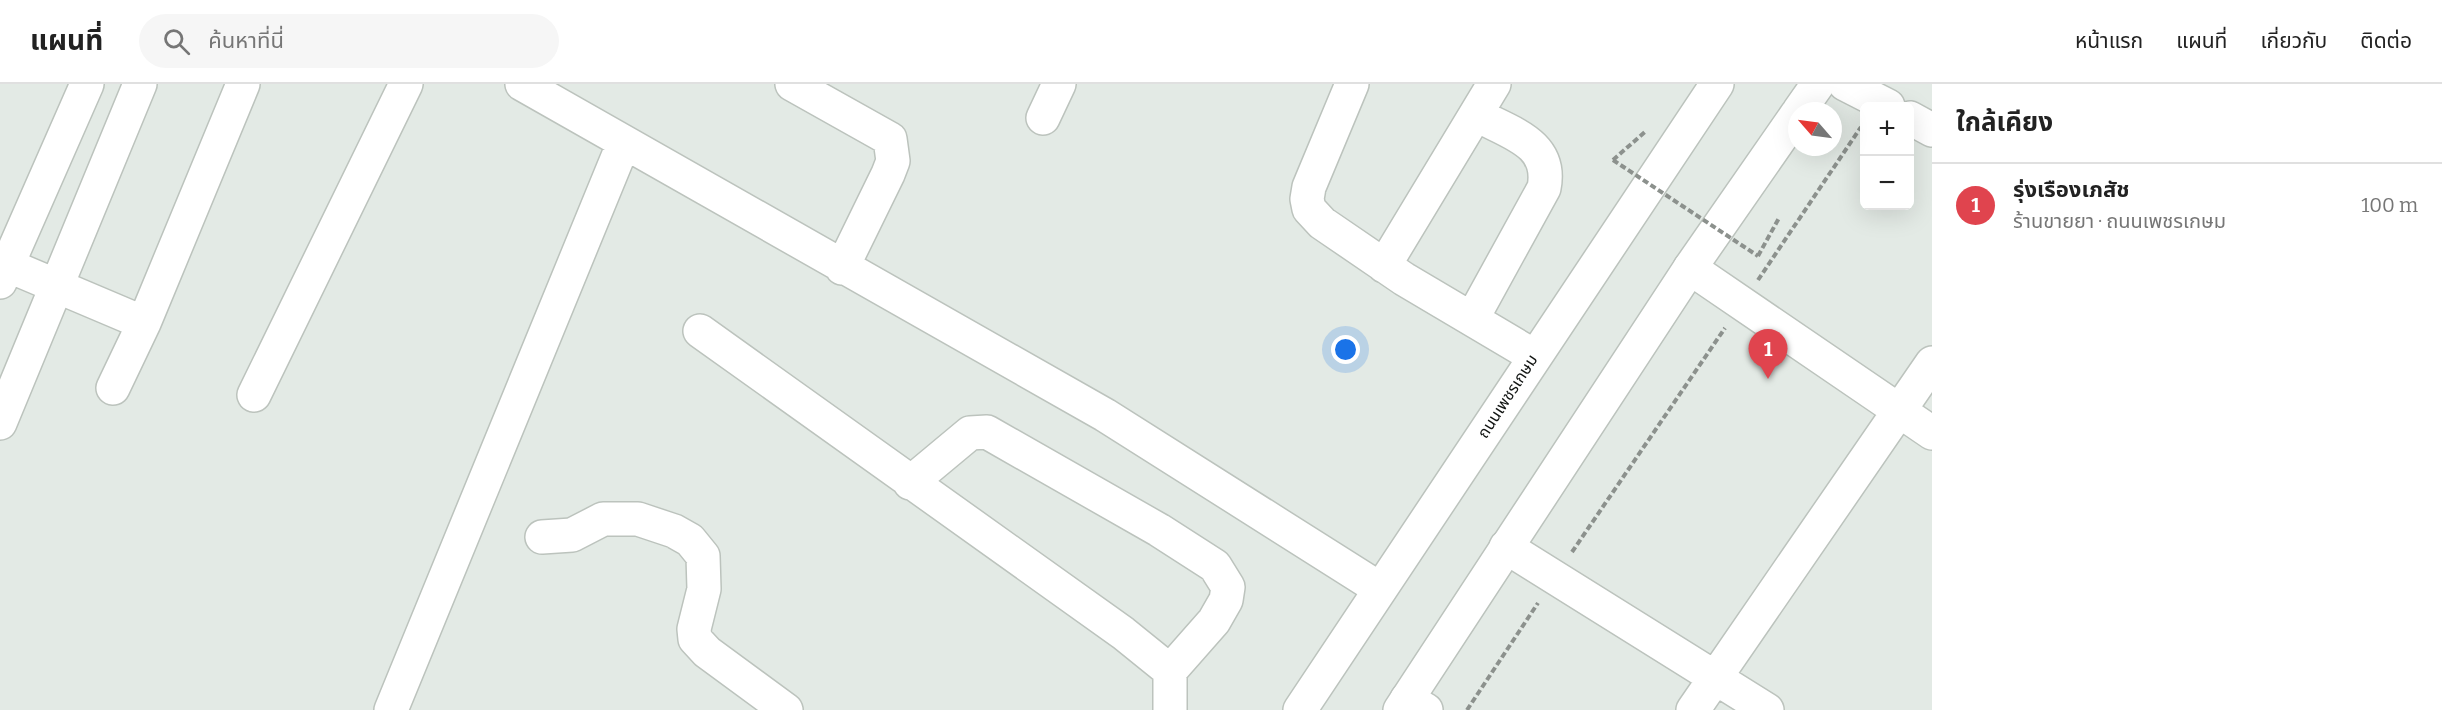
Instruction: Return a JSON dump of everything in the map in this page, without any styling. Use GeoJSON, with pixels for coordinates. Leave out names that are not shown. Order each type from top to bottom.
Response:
{"type":"FeatureCollection","features":[{"type":"Feature","properties":{"kind":"street"},"geometry":{"type":"LineString","coordinates":[[87,84],[4,274],[55,287],[144,323]]}},
{"type":"Feature","properties":{"kind":"street"},"geometry":{"type":"LineString","coordinates":[[0,423],[140,84]]}},
{"type":"Feature","properties":{"kind":"street"},"geometry":{"type":"LineString","coordinates":[[113,388],[144,323],[243,84]]}},
{"type":"Feature","properties":{"kind":"street"},"geometry":{"type":"LineString","coordinates":[[254,395],[406,84]]}},
{"type":"Feature","properties":{"kind":"street"},"geometry":{"type":"LineString","coordinates":[[522,84],[842,268],[1105,415],[1380,589]]}},
{"type":"Feature","properties":{"kind":"street"},"geometry":{"type":"LineString","coordinates":[[792,84],[890,139],[893,161],[842,268]]}},
{"type":"Feature","properties":{"kind":"street"},"geometry":{"type":"LineString","coordinates":[[1042,118],[1059,84]]}},
{"type":"Feature","properties":{"kind":"street"},"geometry":{"type":"LineString","coordinates":[[1352,84],[1313,177],[1307,199],[1309,209],[1322,223],[1384,266],[1534,356]]}},
{"type":"Feature","properties":{"kind":"street"},"geometry":{"type":"LineString","coordinates":[[1384,266],[1494,84]]}},
{"type":"Feature","properties":{"kind":"street","name":"ถนนเพชรเกษม"},"geometry":{"type":"LineString","coordinates":[[1300,710],[1717,84]]}},
{"type":"Feature","properties":{"kind":"street"},"geometry":{"type":"LineString","coordinates":[[1805,102],[1818,84]]}},
{"type":"Feature","properties":{"kind":"street"},"geometry":{"type":"LineString","coordinates":[[1845,84],[1880,102]]}},
{"type":"Feature","properties":{"kind":"street"},"geometry":{"type":"LineString","coordinates":[[1472,320],[1544,188],[1546,174],[1541,154],[1533,145],[1477,115]]}},
{"type":"Feature","properties":{"kind":"street"},"geometry":{"type":"LineString","coordinates":[[1914,120],[1932,130]]}},
{"type":"Feature","properties":{"kind":"street"},"geometry":{"type":"LineString","coordinates":[[1411,706],[1506,547],[1690,268],[1788,126]]}},
{"type":"Feature","properties":{"kind":"street"},"geometry":{"type":"LineString","coordinates":[[391,710],[624,142]]}},
{"type":"Feature","properties":{"kind":"street"},"geometry":{"type":"LineString","coordinates":[[1690,268],[1932,434]]}},
{"type":"Feature","properties":{"kind":"street"},"geometry":{"type":"LineString","coordinates":[[700,331],[1123,633],[1170,671]]}},
{"type":"Feature","properties":{"kind":"street"},"geometry":{"type":"LineString","coordinates":[[1693,710],[1932,363]]}},
{"type":"Feature","properties":{"kind":"street"},"geometry":{"type":"LineString","coordinates":[[910,483],[970,433],[987,432],[1159,530],[1215,566],[1228,587],[1226,600],[1214,621],[1170,671],[1170,710]]}},
{"type":"Feature","properties":{"kind":"street"},"geometry":{"type":"LineString","coordinates":[[542,537],[572,534],[603,519],[638,519],[674,531],[690,540],[703,556],[704,589],[694,629],[695,639],[707,652],[786,710]]}},
{"type":"Feature","properties":{"kind":"street"},"geometry":{"type":"LineString","coordinates":[[1506,547],[1767,710]]}},
{"type":"Feature","properties":{"kind":"path"},"geometry":{"type":"LineString","coordinates":[[1467,710],[1860,128]]}},
{"type":"Feature","properties":{"kind":"path"},"geometry":{"type":"LineString","coordinates":[[1646,131],[1612,160],[1758,256],[1779,218]]}},
{"type":"Feature","properties":{"kind":"place","name":"รุ่งเรืองเภสัช"},"geometry":{"type":"Point","coordinates":[1768,379]}}]}
